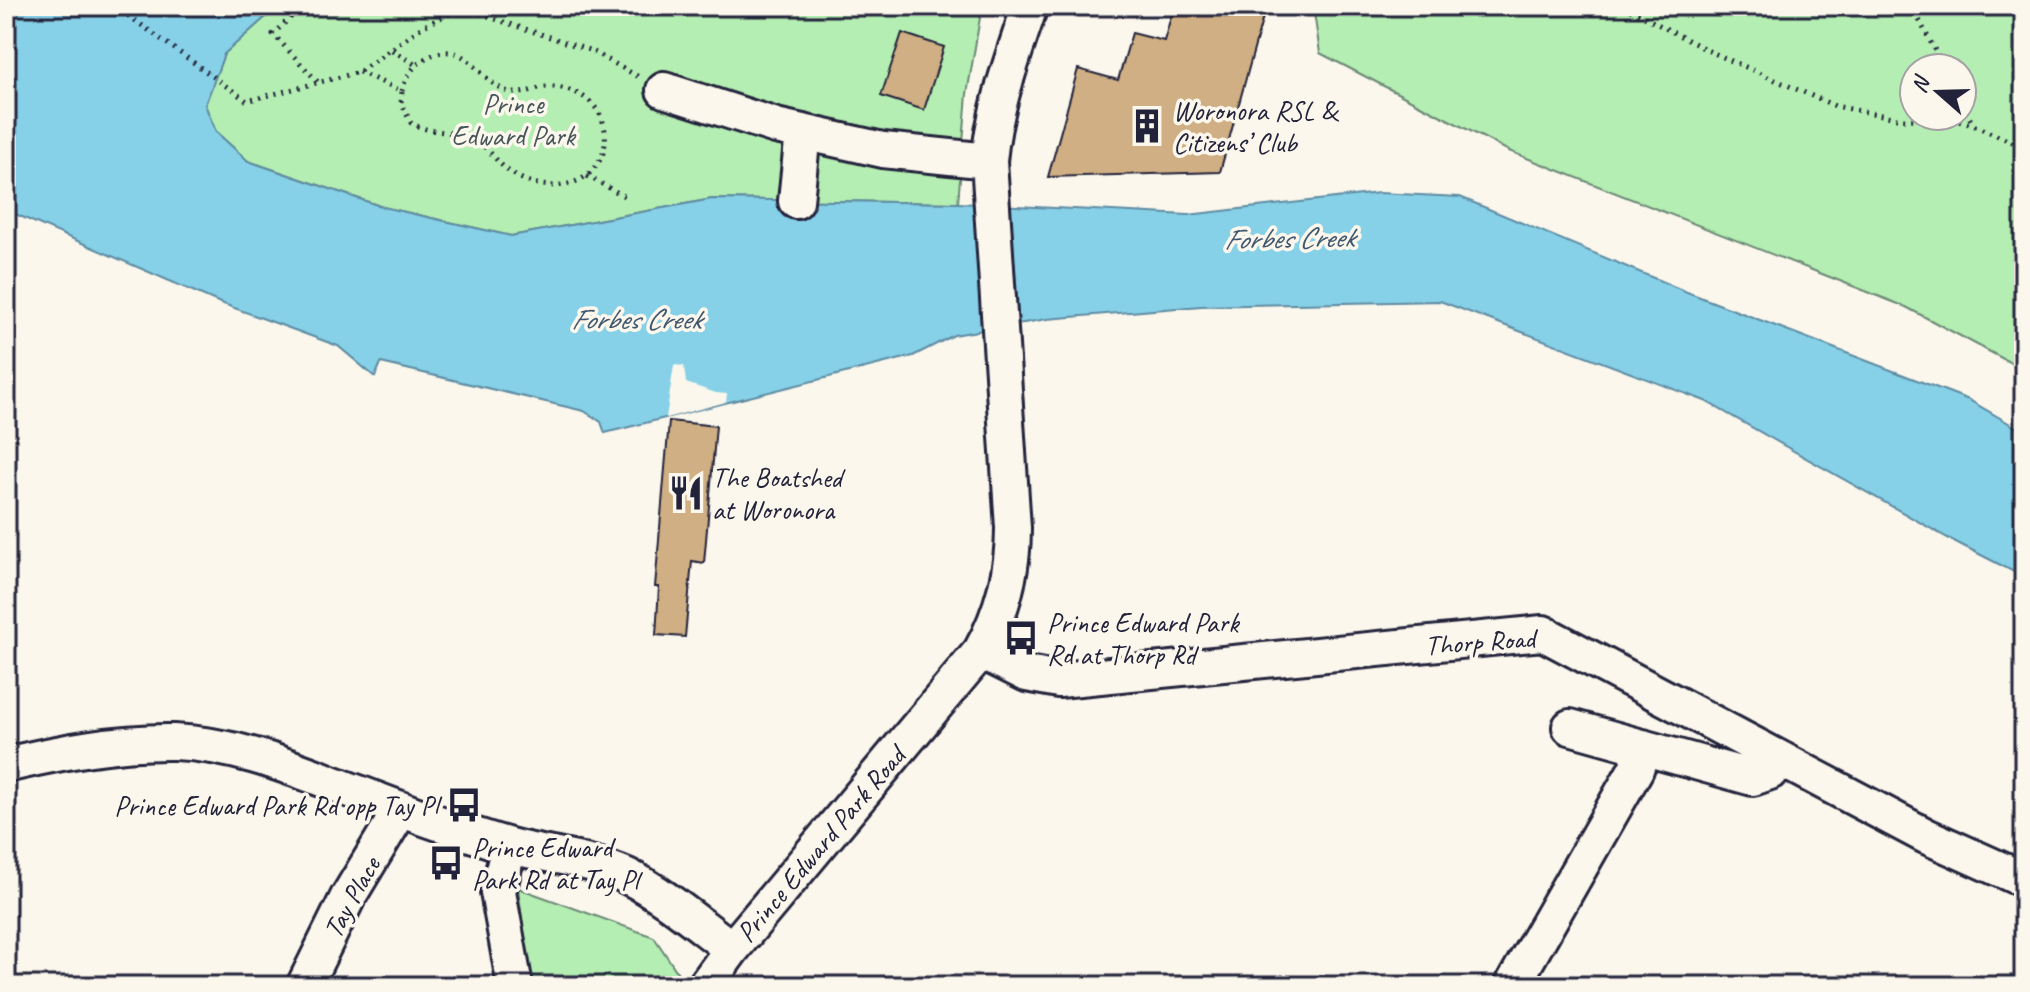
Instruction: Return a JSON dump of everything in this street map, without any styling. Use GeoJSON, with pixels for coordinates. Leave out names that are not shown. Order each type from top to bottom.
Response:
{"type":"FeatureCollection","features":[{"type":"Feature","properties":{"kind":"street","name":"Prince Edward Park Road"},"geometry":{"type":"LineString","coordinates":[[6,765],[101,746],[175,742],[229,749],[283,764],[509,846],[587,863],[626,876],[661,896],[732,949],[981,651],[1005,594],[1013,545],[989,161],[992,128],[1001,93],[1030,6]]}},
{"type":"Feature","properties":{"kind":"street"},"geometry":{"type":"LineString","coordinates":[[664,90],[803,132],[883,150],[989,161]]}},
{"type":"Feature","properties":{"kind":"street"},"geometry":{"type":"LineString","coordinates":[[796,201],[803,132]]}},
{"type":"Feature","properties":{"kind":"street","name":"Thorp Road"},"geometry":{"type":"LineString","coordinates":[[981,651],[1027,674],[1059,680],[1543,633],[1926,836],[2024,880]]}},
{"type":"Feature","properties":{"kind":"street"},"geometry":{"type":"LineString","coordinates":[[1570,727],[1753,778],[1770,772],[1780,759]]}},
{"type":"Feature","properties":{"kind":"street"},"geometry":{"type":"LineString","coordinates":[[1512,986],[1636,769],[1643,747]]}},
{"type":"Feature","properties":{"kind":"street","name":"Tay Place"},"geometry":{"type":"LineString","coordinates":[[304,986],[348,897],[401,809]]}},
{"type":"Feature","properties":{"kind":"street"},"geometry":{"type":"LineString","coordinates":[[509,846],[498,892],[515,986]]}},
{"type":"Feature","properties":{"kind":"street"},"geometry":{"type":"LineString","coordinates":[[705,986],[732,949]]}},
{"type":"Feature","properties":{"kind":"path"},"geometry":{"type":"LineString","coordinates":[[115,6],[247,101],[359,72],[440,16],[465,6],[592,51],[664,90]]}},
{"type":"Feature","properties":{"kind":"path"},"geometry":{"type":"LineString","coordinates":[[303,6],[273,34],[319,83]]}},
{"type":"Feature","properties":{"kind":"path"},"geometry":{"type":"LineString","coordinates":[[1623,6],[1709,51],[1835,106],[1898,118]]}},
{"type":"Feature","properties":{"kind":"path"},"geometry":{"type":"LineString","coordinates":[[1912,6],[1936,52]]}},
{"type":"Feature","properties":{"kind":"path"},"geometry":{"type":"LineString","coordinates":[[392,50],[416,65]]}},
{"type":"Feature","properties":{"kind":"path"},"geometry":{"type":"LineString","coordinates":[[449,52],[468,59],[491,81],[509,92],[557,87],[572,91],[595,107],[606,132],[600,161],[587,176],[570,185],[538,185],[506,170],[479,142],[453,133],[429,132],[411,123],[404,114],[402,91],[416,65],[435,53],[449,52]]}},
{"type":"Feature","properties":{"kind":"path"},"geometry":{"type":"LineString","coordinates":[[359,72],[402,91]]}},
{"type":"Feature","properties":{"kind":"path"},"geometry":{"type":"LineString","coordinates":[[1978,127],[2024,147]]}},
{"type":"Feature","properties":{"kind":"path"},"geometry":{"type":"LineString","coordinates":[[587,176],[626,197]]}},
{"type":"Feature","properties":{"kind":"green space","name":"Prince Edward Park"},"geometry":{"type":"Polygon","coordinates":[[[278,6],[982,6],[967,94],[958,203],[712,199],[511,236],[383,207],[248,161],[216,132],[205,105],[224,54],[278,6]]]}},
{"type":"Feature","properties":{"kind":"green space"},"geometry":{"type":"Polygon","coordinates":[[[1313,6],[2024,6],[2024,370],[1906,307],[1509,151],[1320,53],[1313,6]]]}},
{"type":"Feature","properties":{"kind":"green space"},"geometry":{"type":"Polygon","coordinates":[[[518,888],[654,937],[679,975],[675,986],[531,986],[518,888]]]}},
{"type":"Feature","properties":{"kind":"water","name":"Forbes Creek"},"geometry":{"type":"Polygon","coordinates":[[[6,6],[278,6],[224,54],[205,105],[216,132],[248,161],[383,207],[511,236],[712,199],[958,203],[1188,215],[1379,193],[1460,197],[1687,292],[1969,400],[2024,432],[2024,577],[1946,537],[1705,401],[1440,301],[1201,306],[1047,319],[954,335],[913,356],[605,433],[601,422],[584,411],[381,363],[375,377],[338,346],[218,302],[6,210],[6,6]]]}},
{"type":"Feature","properties":{"kind":"pier"},"geometry":{"type":"Polygon","coordinates":[[[674,365],[684,366],[686,383],[727,394],[726,402],[666,418],[674,365]]]}},
{"type":"Feature","properties":{"kind":"building","name":"Woronora RSL & Citizens’ Club"},"geometry":{"type":"Polygon","coordinates":[[[1174,6],[1266,6],[1220,172],[1048,177],[1078,69],[1118,80],[1132,33],[1164,41],[1174,6]]]}},
{"type":"Feature","properties":{"kind":"building"},"geometry":{"type":"Polygon","coordinates":[[[902,33],[944,47],[924,110],[881,96],[902,33]]]}},
{"type":"Feature","properties":{"kind":"building","name":"The Boatshed at Woronora"},"geometry":{"type":"Polygon","coordinates":[[[669,421],[716,426],[704,563],[692,561],[685,637],[656,635],[659,587],[655,587],[669,421]]]}},
{"type":"Feature","properties":{"kind":"place","name":"Woronora RSL & Citizens’ Club"},"geometry":{"type":"Point","coordinates":[1147,126]}},
{"type":"Feature","properties":{"kind":"place","name":"The Boatshed at Woronora"},"geometry":{"type":"Point","coordinates":[686,493]}},
{"type":"Feature","properties":{"kind":"place","name":"Prince Edward Park Rd at Thorp Rd"},"geometry":{"type":"Point","coordinates":[1021,638]}},
{"type":"Feature","properties":{"kind":"place","name":"Prince Edward Park Rd opp Tay Pl"},"geometry":{"type":"Point","coordinates":[464,805]}},
{"type":"Feature","properties":{"kind":"place","name":"Prince Edward Park Rd at Tay Pl"},"geometry":{"type":"Point","coordinates":[446,863]}}]}
